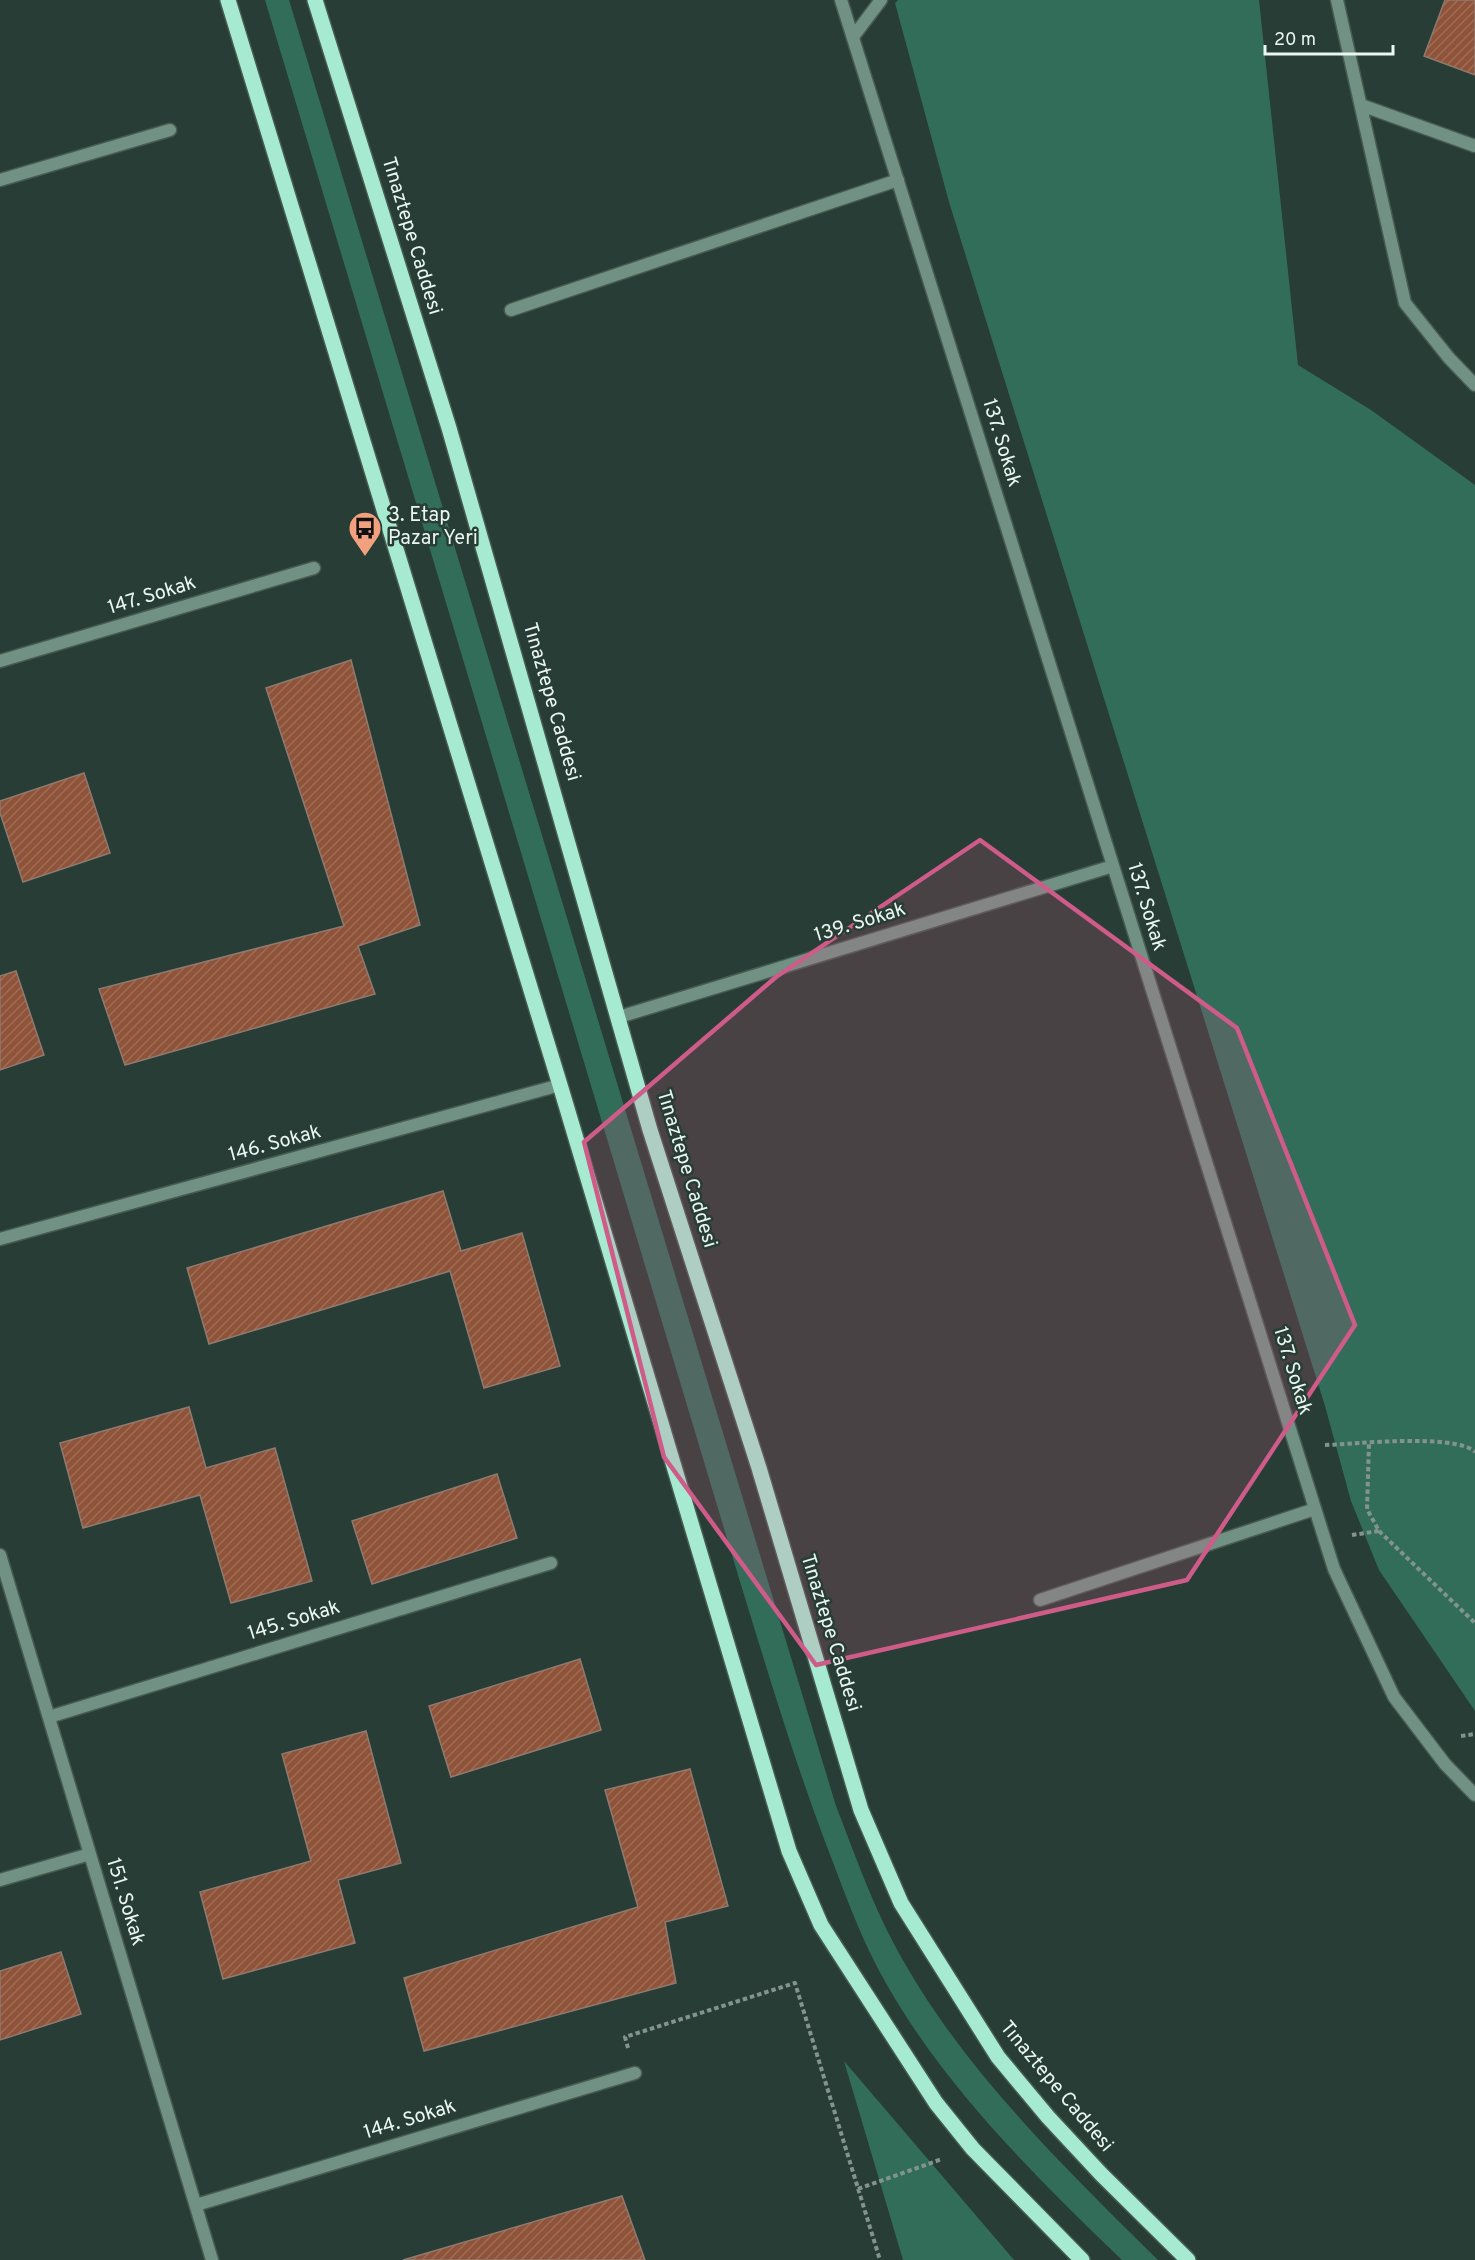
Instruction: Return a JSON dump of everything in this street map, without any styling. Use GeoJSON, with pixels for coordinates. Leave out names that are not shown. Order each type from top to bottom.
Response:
{"type":"FeatureCollection","features":[{"type":"Feature","properties":{"kind":"main road"},"geometry":{"type":"LineString","coordinates":[[228,0],[560,1085],[789,1851],[821,1926],[936,2103],[973,2149],[1082,2260]]}},
{"type":"Feature","properties":{"kind":"main road","name":"Tınaztepe Caddesi"},"geometry":{"type":"LineString","coordinates":[[315,0],[449,428],[650,1130],[759,1468],[861,1810],[901,1903],[998,2057],[1048,2117],[1101,2174],[1188,2260]]}},
{"type":"Feature","properties":{"kind":"street","name":"137. Sokak"},"geometry":{"type":"LineString","coordinates":[[841,0],[1334,1569],[1394,1697],[1445,1764],[1475,1795]]}},
{"type":"Feature","properties":{"kind":"street"},"geometry":{"type":"LineString","coordinates":[[853,37],[881,0]]}},
{"type":"Feature","properties":{"kind":"street"},"geometry":{"type":"LineString","coordinates":[[1337,0],[1405,303],[1449,358],[1475,385]]}},
{"type":"Feature","properties":{"kind":"street"},"geometry":{"type":"LineString","coordinates":[[1361,105],[1475,146]]}},
{"type":"Feature","properties":{"kind":"street"},"geometry":{"type":"LineString","coordinates":[[0,180],[170,130]]}},
{"type":"Feature","properties":{"kind":"street"},"geometry":{"type":"LineString","coordinates":[[511,310],[898,180]]}},
{"type":"Feature","properties":{"kind":"street","name":"147. Sokak"},"geometry":{"type":"LineString","coordinates":[[0,662],[314,568]]}},
{"type":"Feature","properties":{"kind":"street","name":"139. Sokak"},"geometry":{"type":"LineString","coordinates":[[619,1017],[1113,866]]}},
{"type":"Feature","properties":{"kind":"street","name":"146. Sokak"},"geometry":{"type":"LineString","coordinates":[[0,1239],[560,1085]]}},
{"type":"Feature","properties":{"kind":"street"},"geometry":{"type":"LineString","coordinates":[[1040,1600],[1315,1509]]}},
{"type":"Feature","properties":{"kind":"street","name":"151. Sokak"},"geometry":{"type":"LineString","coordinates":[[0,1555],[212,2260]]}},
{"type":"Feature","properties":{"kind":"street","name":"145. Sokak"},"geometry":{"type":"LineString","coordinates":[[49,1717],[551,1563]]}},
{"type":"Feature","properties":{"kind":"street"},"geometry":{"type":"LineString","coordinates":[[0,1880],[90,1854]]}},
{"type":"Feature","properties":{"kind":"street","name":"144. Sokak"},"geometry":{"type":"LineString","coordinates":[[196,2205],[636,2073]]}},
{"type":"Feature","properties":{"kind":"path"},"geometry":{"type":"LineString","coordinates":[[1295,1447],[1429,1441],[1469,1446],[1475,1452]]}},
{"type":"Feature","properties":{"kind":"path"},"geometry":{"type":"LineString","coordinates":[[1369,1443],[1367,1509],[1379,1531],[1475,1623]]}},
{"type":"Feature","properties":{"kind":"path"},"geometry":{"type":"LineString","coordinates":[[1325,1540],[1379,1531]]}},
{"type":"Feature","properties":{"kind":"path"},"geometry":{"type":"LineString","coordinates":[[636,2073],[625,2037],[795,1983],[880,2260]]}},
{"type":"Feature","properties":{"kind":"path"},"geometry":{"type":"LineString","coordinates":[[858,2189],[973,2149]]}},
{"type":"Feature","properties":{"kind":"highlighted area"},"geometry":{"type":"Polygon","coordinates":[[[980,840],[1237,1028],[1355,1325],[1187,1580],[816,1665],[664,1457],[584,1142],[776,977],[980,840]]]}},
{"type":"Feature","properties":{"kind":"green space"},"geometry":{"type":"Polygon","coordinates":[[[265,0],[289,0],[836,1806],[863,1876],[894,1944],[920,1989],[949,2031],[1014,2112],[1158,2260],[1122,2260],[1057,2197],[965,2096],[911,2024],[887,1985],[846,1895],[796,1761],[741,1585],[265,0]]]}},
{"type":"Feature","properties":{"kind":"green space"},"geometry":{"type":"Polygon","coordinates":[[[898,0],[1259,0],[1298,365],[1371,410],[1475,485],[1475,1711],[1379,1570],[1351,1501],[1325,1406],[949,202],[895,3],[898,0]]]}},
{"type":"Feature","properties":{"kind":"green space"},"geometry":{"type":"Polygon","coordinates":[[[844,2061],[1014,2260],[903,2260],[844,2061]]]}},
{"type":"Feature","properties":{"kind":"building"},"geometry":{"type":"Polygon","coordinates":[[[1445,0],[1475,0],[1475,75],[1424,56],[1445,0]]]}},
{"type":"Feature","properties":{"kind":"building"},"geometry":{"type":"Polygon","coordinates":[[[351,660],[420,925],[358,946],[375,994],[125,1065],[99,989],[344,926],[266,688],[351,660]]]}},
{"type":"Feature","properties":{"kind":"building"},"geometry":{"type":"Polygon","coordinates":[[[84,773],[110,853],[23,882],[0,813],[0,801],[84,773]]]}},
{"type":"Feature","properties":{"kind":"building"},"geometry":{"type":"Polygon","coordinates":[[[16,971],[44,1055],[0,1070],[0,976],[16,971]]]}},
{"type":"Feature","properties":{"kind":"building"},"geometry":{"type":"Polygon","coordinates":[[[443,1191],[461,1251],[522,1233],[560,1366],[484,1388],[450,1271],[209,1344],[187,1268],[443,1191]]]}},
{"type":"Feature","properties":{"kind":"building"},"geometry":{"type":"Polygon","coordinates":[[[189,1407],[206,1468],[275,1448],[312,1581],[231,1603],[200,1495],[83,1528],[60,1443],[189,1407]]]}},
{"type":"Feature","properties":{"kind":"building"},"geometry":{"type":"Polygon","coordinates":[[[497,1474],[517,1538],[372,1584],[352,1521],[497,1474]]]}},
{"type":"Feature","properties":{"kind":"building"},"geometry":{"type":"Polygon","coordinates":[[[580,1659],[601,1730],[451,1777],[429,1706],[580,1659]]]}},
{"type":"Feature","properties":{"kind":"building"},"geometry":{"type":"Polygon","coordinates":[[[366,1731],[401,1863],[338,1880],[355,1943],[223,1979],[200,1892],[311,1861],[282,1754],[366,1731]]]}},
{"type":"Feature","properties":{"kind":"building"},"geometry":{"type":"Polygon","coordinates":[[[690,1769],[728,1906],[665,1922],[676,1983],[424,2051],[404,1978],[638,1907],[605,1790],[690,1769]]]}},
{"type":"Feature","properties":{"kind":"building"},"geometry":{"type":"Polygon","coordinates":[[[61,1952],[81,2014],[0,2040],[0,1971],[61,1952]]]}},
{"type":"Feature","properties":{"kind":"building"},"geometry":{"type":"Polygon","coordinates":[[[622,2196],[645,2260],[403,2260],[622,2196]]]}},
{"type":"Feature","properties":{"kind":"place","name":"3. Etap Pazar Yeri"},"geometry":{"type":"Point","coordinates":[365,557]}}]}
